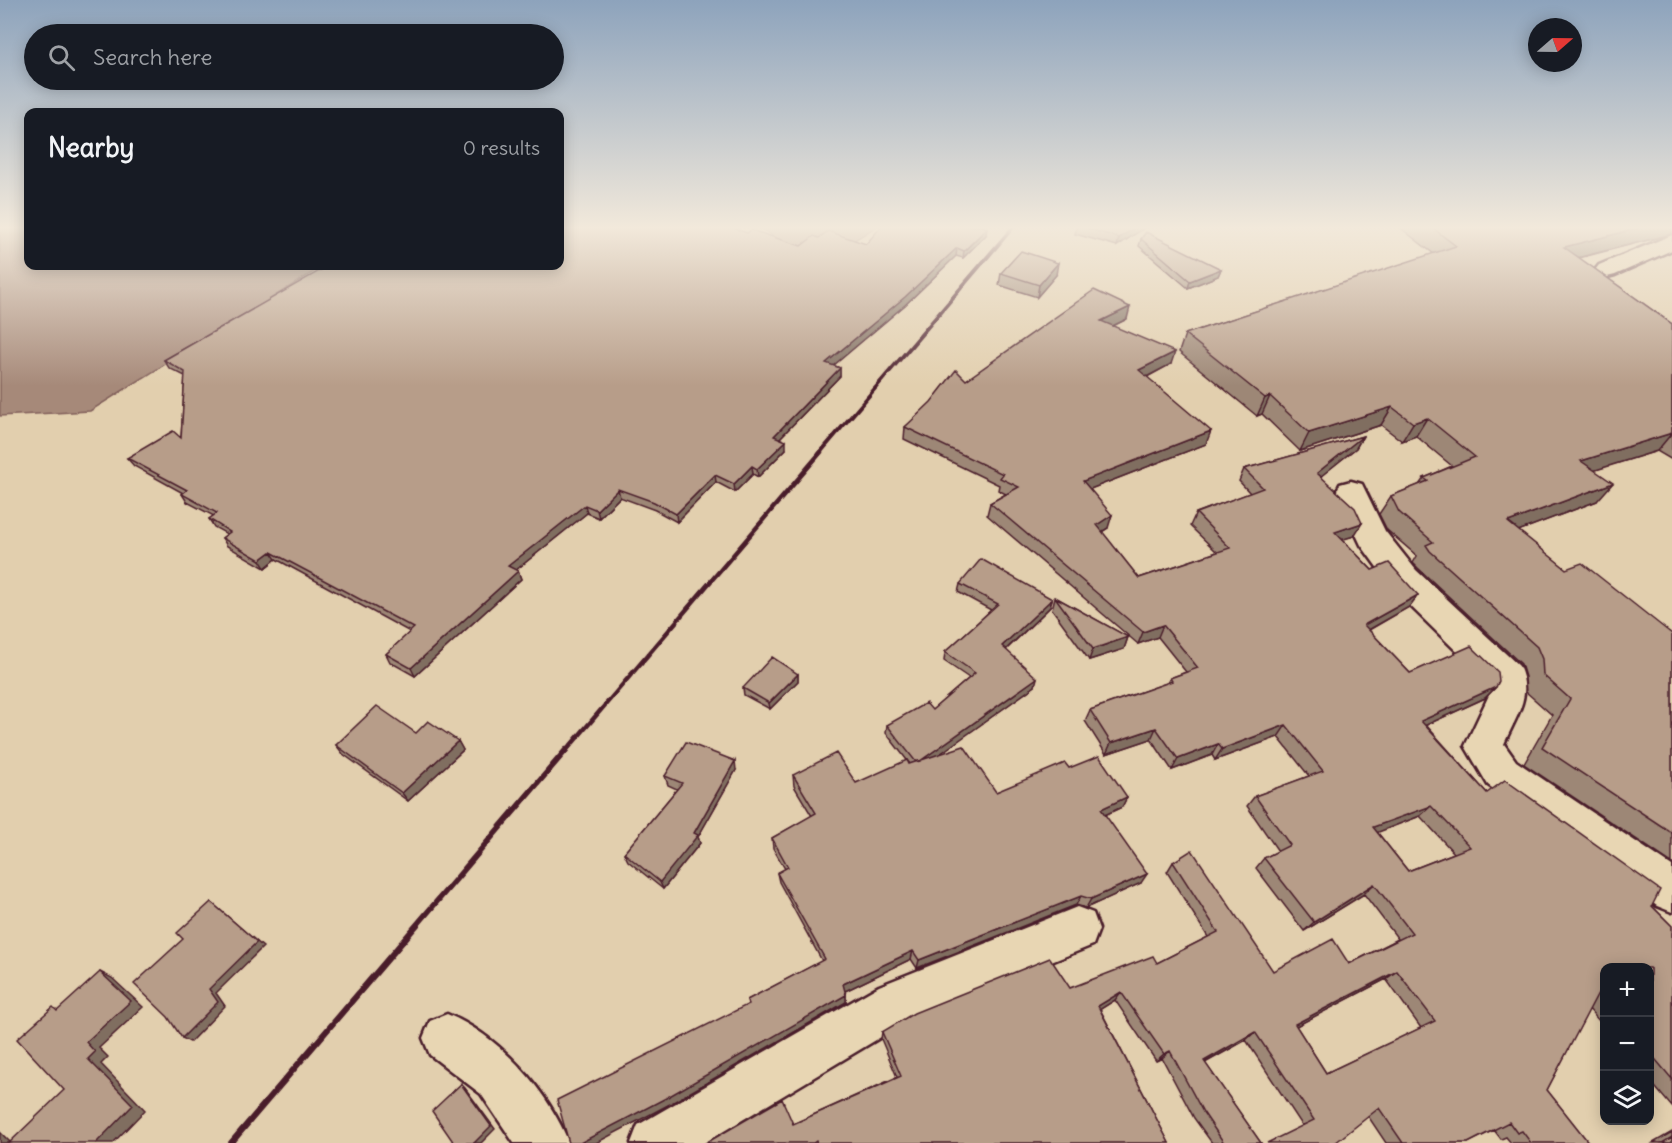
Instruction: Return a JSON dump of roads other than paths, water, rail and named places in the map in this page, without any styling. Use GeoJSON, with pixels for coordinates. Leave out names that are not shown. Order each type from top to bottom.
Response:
{"type":"FeatureCollection","features":[{"type":"Feature","properties":{"kind":"street"},"geometry":{"type":"LineString","coordinates":[[1351,492],[1372,537],[1404,579],[1506,677],[1508,693],[1484,746],[1502,773],[1672,891]]}},
{"type":"Feature","properties":{"kind":"street"},"geometry":{"type":"LineString","coordinates":[[656,1143],[895,1002],[1077,929]]}},
{"type":"Feature","properties":{"kind":"street"},"geometry":{"type":"LineString","coordinates":[[447,1038],[498,1077],[544,1143]]}},
{"type":"Feature","properties":{"kind":"railway"},"geometry":{"type":"LineString","coordinates":[[819,454],[968,279]]}},
{"type":"Feature","properties":{"kind":"railway"},"geometry":{"type":"LineString","coordinates":[[565,752],[821,452]]}},
{"type":"Feature","properties":{"kind":"railway"},"geometry":{"type":"LineString","coordinates":[[231,1143],[566,750]]}}]}
